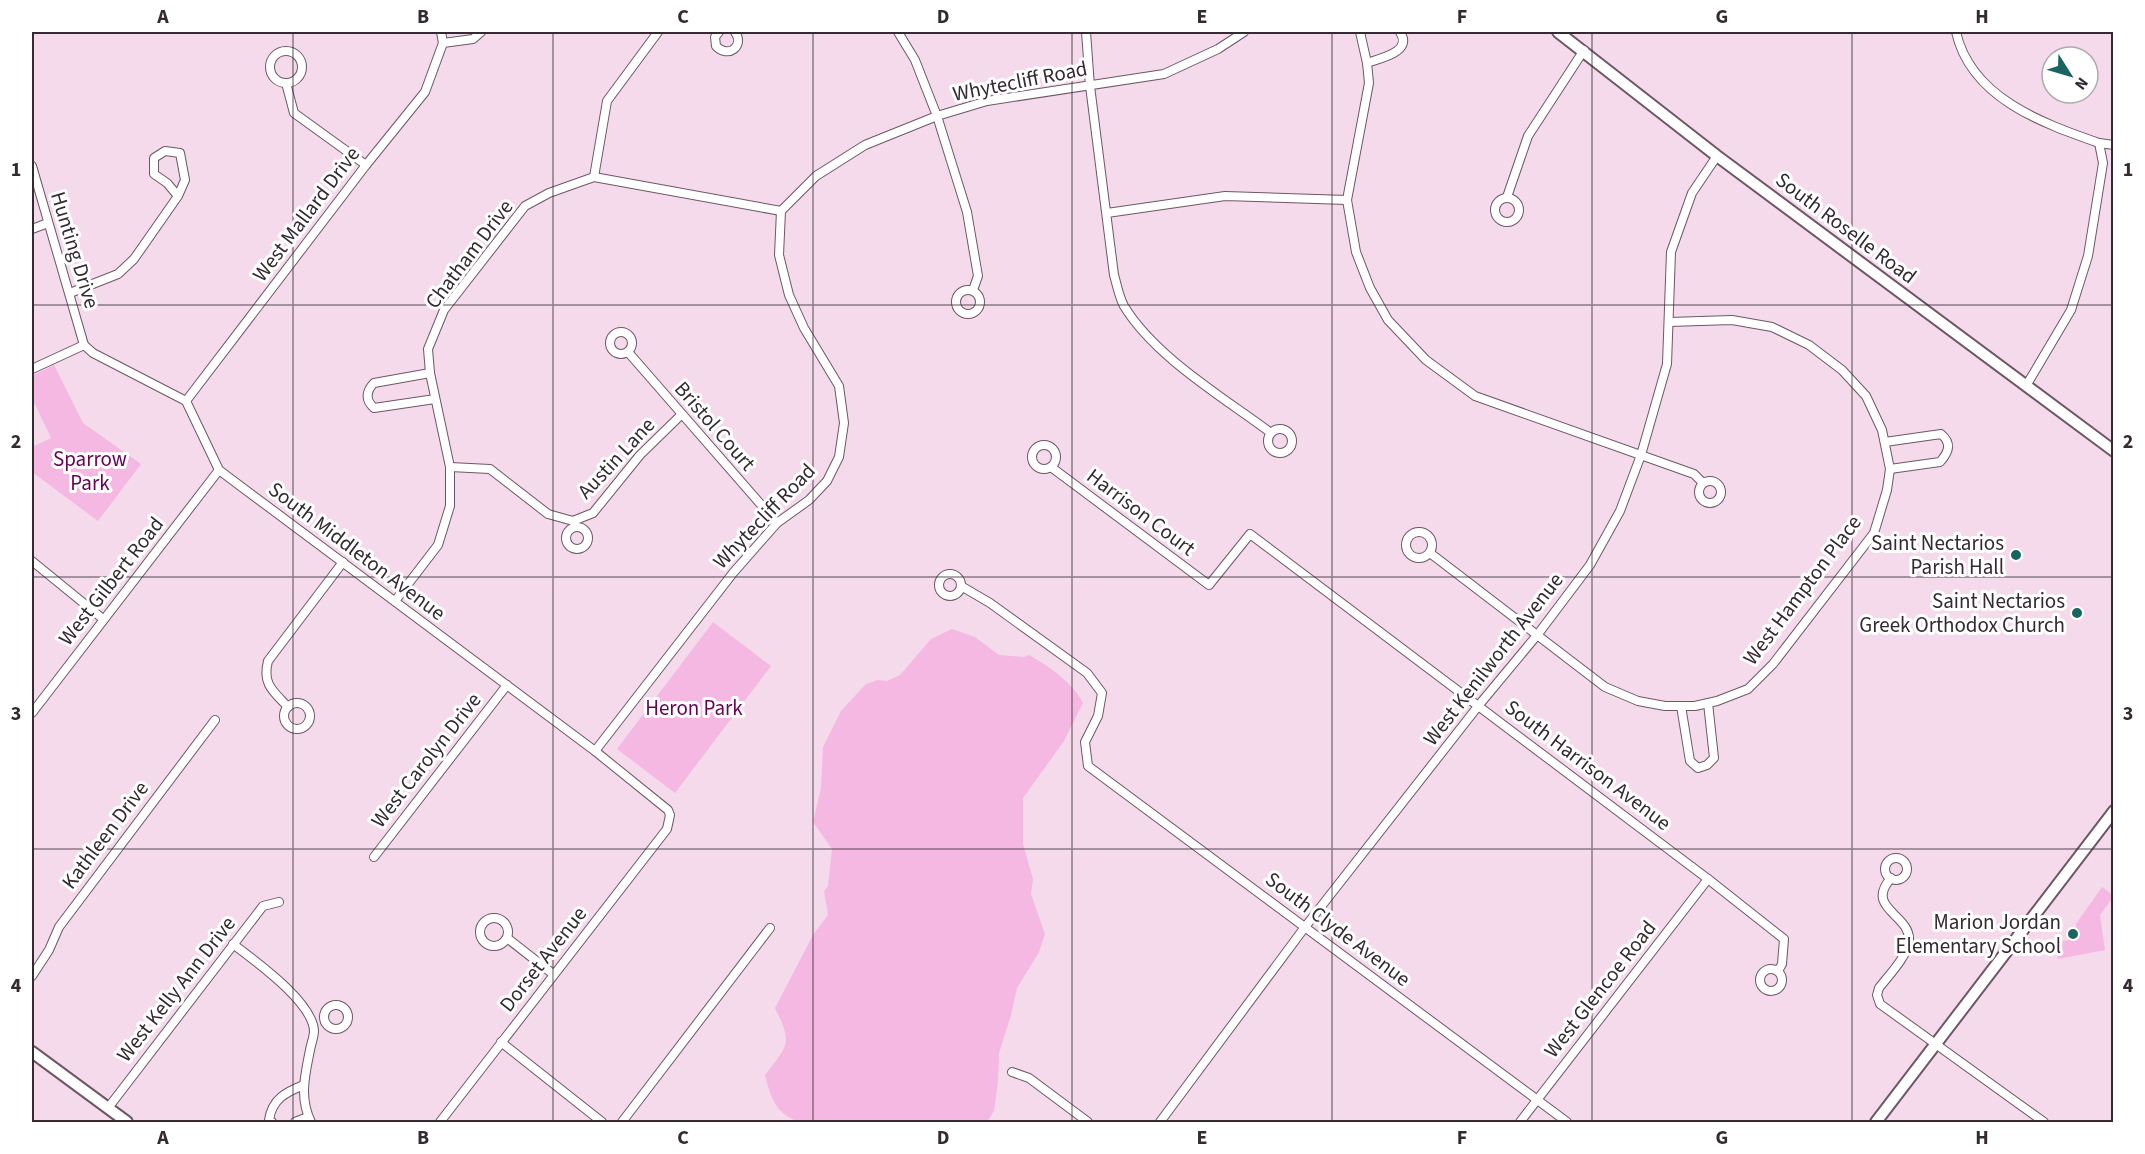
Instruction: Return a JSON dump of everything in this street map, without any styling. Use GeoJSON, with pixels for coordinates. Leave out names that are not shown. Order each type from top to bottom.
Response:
{"type":"FeatureCollection","features":[{"type":"Feature","properties":{"kind":"main road","name":"South Roselle Road"},"geometry":{"type":"LineString","coordinates":[[1558,32],[1717,156],[2114,451]]}},
{"type":"Feature","properties":{"kind":"main road"},"geometry":{"type":"LineString","coordinates":[[1876,1122],[2114,811]]}},
{"type":"Feature","properties":{"kind":"main road"},"geometry":{"type":"LineString","coordinates":[[32,1052],[127,1122]]}},
{"type":"Feature","properties":{"kind":"street"},"geometry":{"type":"LineString","coordinates":[[441,32],[443,43],[473,39],[481,32]]}},
{"type":"Feature","properties":{"kind":"street"},"geometry":{"type":"LineString","coordinates":[[594,177],[607,101],[658,32]]}},
{"type":"Feature","properties":{"kind":"street"},"geometry":{"type":"LineString","coordinates":[[718,32],[716,46],[724,52],[733,51],[739,43],[735,32]]}},
{"type":"Feature","properties":{"kind":"street"},"geometry":{"type":"LineString","coordinates":[[898,32],[915,60],[937,116],[967,212],[978,276],[973,290]]}},
{"type":"Feature","properties":{"kind":"street"},"geometry":{"type":"LineString","coordinates":[[1086,32],[1090,86],[1114,275],[1123,304],[1137,325],[1167,356],[1270,433]]}},
{"type":"Feature","properties":{"kind":"street","name":"Whytecliff Road"},"geometry":{"type":"LineString","coordinates":[[596,751],[733,573],[777,523],[809,500],[827,481],[839,457],[844,423],[838,386],[804,328],[789,295],[779,255],[781,211],[816,176],[866,145],[937,116],[987,101],[1164,74],[1218,49],[1244,32]]}},
{"type":"Feature","properties":{"kind":"street"},"geometry":{"type":"LineString","coordinates":[[1370,32],[1360,33],[1369,83],[1347,200],[1356,252],[1370,288],[1388,320],[1426,360],[1475,396],[1694,474],[1703,483]]}},
{"type":"Feature","properties":{"kind":"street"},"geometry":{"type":"LineString","coordinates":[[1367,63],[1394,54],[1402,45],[1403,37],[1400,32]]}},
{"type":"Feature","properties":{"kind":"street"},"geometry":{"type":"LineString","coordinates":[[1956,32],[1974,73],[1994,93],[2060,129],[2099,143],[2114,145]]}},
{"type":"Feature","properties":{"kind":"street","name":"West Mallard Drive"},"geometry":{"type":"LineString","coordinates":[[186,401],[366,165],[425,92],[443,43]]}},
{"type":"Feature","properties":{"kind":"street"},"geometry":{"type":"LineString","coordinates":[[1507,197],[1528,136],[1584,50]]}},
{"type":"Feature","properties":{"kind":"street"},"geometry":{"type":"LineString","coordinates":[[285,51],[297,56],[302,67],[298,78],[286,83],[275,79],[270,68],[274,57],[285,51]]}},
{"type":"Feature","properties":{"kind":"street"},"geometry":{"type":"LineString","coordinates":[[286,83],[294,113],[366,165]]}},
{"type":"Feature","properties":{"kind":"street"},"geometry":{"type":"LineString","coordinates":[[2026,386],[2071,310],[2088,256],[2103,163],[2099,143]]}},
{"type":"Feature","properties":{"kind":"street"},"geometry":{"type":"LineString","coordinates":[[70,292],[118,274],[134,259],[178,196],[185,180],[180,153],[165,151],[154,158],[154,174],[167,183],[178,196]]}},
{"type":"Feature","properties":{"kind":"street","name":"West Kenilworth Avenue"},"geometry":{"type":"LineString","coordinates":[[1160,1122],[1305,927],[1479,705],[1538,634],[1590,565],[1620,511],[1641,455],[1668,364],[1671,252],[1692,193],[1717,156]]}},
{"type":"Feature","properties":{"kind":"street","name":"Hunting Drive"},"geometry":{"type":"LineString","coordinates":[[32,166],[84,345]]}},
{"type":"Feature","properties":{"kind":"street","name":"Chatham Drive"},"geometry":{"type":"LineString","coordinates":[[395,601],[438,545],[450,506],[450,467],[430,373],[428,349],[444,310],[525,207],[549,193],[594,177],[781,211]]}},
{"type":"Feature","properties":{"kind":"street"},"geometry":{"type":"LineString","coordinates":[[1107,213],[1225,196],[1347,200]]}},
{"type":"Feature","properties":{"kind":"street"},"geometry":{"type":"LineString","coordinates":[[32,229],[48,223]]}},
{"type":"Feature","properties":{"kind":"street","name":"West Hampton Place"},"geometry":{"type":"LineString","coordinates":[[1430,553],[1605,687],[1638,701],[1665,706],[1708,703],[1748,688],[1773,664],[1874,533],[1887,490],[1890,469],[1882,430],[1866,396],[1842,370],[1809,345],[1772,327],[1732,320],[1670,322]]}},
{"type":"Feature","properties":{"kind":"street"},"geometry":{"type":"LineString","coordinates":[[32,369],[84,345],[93,353],[186,401]]}},
{"type":"Feature","properties":{"kind":"street","name":"Bristol Court"},"geometry":{"type":"LineString","coordinates":[[628,352],[777,523]]}},
{"type":"Feature","properties":{"kind":"street"},"geometry":{"type":"LineString","coordinates":[[430,373],[374,383],[366,396],[369,404],[375,408],[435,399]]}},
{"type":"Feature","properties":{"kind":"street","name":"South Middleton Avenue"},"geometry":{"type":"LineString","coordinates":[[186,401],[219,470],[596,751],[664,805],[670,815]]}},
{"type":"Feature","properties":{"kind":"street","name":"Austin Lane"},"geometry":{"type":"LineString","coordinates":[[450,467],[490,469],[548,514],[574,524],[593,513],[640,455],[681,415]]}},
{"type":"Feature","properties":{"kind":"street"},"geometry":{"type":"LineString","coordinates":[[1885,442],[1941,434],[1946,438],[1949,446],[1940,462],[1890,469]]}},
{"type":"Feature","properties":{"kind":"street","name":"Harrison Court"},"geometry":{"type":"LineString","coordinates":[[1051,467],[1209,585]]}},
{"type":"Feature","properties":{"kind":"street","name":"West Gilbert Road"},"geometry":{"type":"LineString","coordinates":[[32,713],[219,470]]}},
{"type":"Feature","properties":{"kind":"street","name":"South Harrison Avenue"},"geometry":{"type":"LineString","coordinates":[[1209,585],[1250,534],[1479,705],[1784,939],[1782,964],[1778,971]]}},
{"type":"Feature","properties":{"kind":"street"},"geometry":{"type":"LineString","coordinates":[[32,561],[103,619]]}},
{"type":"Feature","properties":{"kind":"street"},"geometry":{"type":"LineString","coordinates":[[288,707],[267,684],[265,672],[268,661],[343,562]]}},
{"type":"Feature","properties":{"kind":"street","name":"South Clyde Avenue"},"geometry":{"type":"LineString","coordinates":[[961,586],[990,603],[1087,673],[1102,693],[1098,716],[1085,742],[1088,765],[1567,1122]]}},
{"type":"Feature","properties":{"kind":"street","name":"West Carolyn Drive"},"geometry":{"type":"LineString","coordinates":[[374,857],[507,685]]}},
{"type":"Feature","properties":{"kind":"street"},"geometry":{"type":"LineString","coordinates":[[1681,706],[1690,761],[1698,768],[1707,765],[1714,758],[1708,703]]}},
{"type":"Feature","properties":{"kind":"street","name":"Kathleen Drive"},"geometry":{"type":"LineString","coordinates":[[32,976],[49,950],[59,927],[215,720]]}},
{"type":"Feature","properties":{"kind":"street","name":"Dorset Avenue"},"geometry":{"type":"LineString","coordinates":[[440,1122],[663,834],[670,815]]}},
{"type":"Feature","properties":{"kind":"street"},"geometry":{"type":"LineString","coordinates":[[1891,878],[1885,885],[1882,898],[1888,910],[1902,922],[1907,930],[1909,942],[1903,955],[1879,988],[1877,995],[1880,1004],[2044,1122]]}},
{"type":"Feature","properties":{"kind":"street","name":"West Glencoe Road"},"geometry":{"type":"LineString","coordinates":[[1520,1122],[1708,879]]}},
{"type":"Feature","properties":{"kind":"street","name":"West Kelly Ann Drive"},"geometry":{"type":"LineString","coordinates":[[108,1108],[263,906],[279,902]]}},
{"type":"Feature","properties":{"kind":"street"},"geometry":{"type":"LineString","coordinates":[[622,1122],[770,928]]}},
{"type":"Feature","properties":{"kind":"street"},"geometry":{"type":"LineString","coordinates":[[507,938],[553,974]]}},
{"type":"Feature","properties":{"kind":"street"},"geometry":{"type":"LineString","coordinates":[[233,944],[280,982],[306,1009],[314,1030],[303,1101],[309,1120],[295,1122]]}},
{"type":"Feature","properties":{"kind":"street"},"geometry":{"type":"LineString","coordinates":[[311,1022],[324,1019]]}},
{"type":"Feature","properties":{"kind":"street"},"geometry":{"type":"LineString","coordinates":[[501,1042],[602,1122]]}},
{"type":"Feature","properties":{"kind":"street"},"geometry":{"type":"LineString","coordinates":[[1012,1072],[1029,1078],[1088,1122]]}},
{"type":"Feature","properties":{"kind":"street"},"geometry":{"type":"LineString","coordinates":[[272,1122],[269,1120],[270,1110],[279,1098],[287,1091],[304,1085]]}},
{"type":"Feature","properties":{"kind":"green space","name":"Sparrow Park"},"geometry":{"type":"Polygon","coordinates":[[[54,365],[83,423],[141,464],[98,521],[32,472],[32,447],[51,438],[32,398],[32,376],[54,365]]]}},
{"type":"Feature","properties":{"kind":"green space","name":"Heron Park"},"geometry":{"type":"Polygon","coordinates":[[[713,622],[771,666],[675,793],[617,749],[713,622]]]}},
{"type":"Feature","properties":{"kind":"green space"},"geometry":{"type":"Polygon","coordinates":[[[952,629],[975,637],[999,655],[1024,657],[1029,655],[1060,676],[1073,688],[1083,703],[1064,741],[1023,798],[1023,844],[1033,879],[1031,894],[1045,934],[1039,952],[1017,988],[999,1053],[994,1111],[987,1122],[799,1122],[784,1114],[775,1104],[765,1075],[779,1057],[785,1044],[784,1029],[775,1008],[813,935],[828,915],[824,891],[828,886],[832,849],[813,822],[821,788],[823,747],[841,711],[866,684],[878,680],[887,681],[900,675],[931,639],[952,629]]]}},
{"type":"Feature","properties":{"kind":"green space"},"geometry":{"type":"Polygon","coordinates":[[[2102,887],[2114,896],[2100,915],[2105,950],[2058,959],[2055,942],[2077,939],[2076,924],[2102,887]]]}},
{"type":"Feature","properties":{"kind":"place","name":"Saint Nectarios Parish Hall"},"geometry":{"type":"Point","coordinates":[2016,555]}},
{"type":"Feature","properties":{"kind":"place","name":"Saint Nectarios Greek Orthodox Church"},"geometry":{"type":"Point","coordinates":[2077,613]}},
{"type":"Feature","properties":{"kind":"place","name":"Marion Jordan Elementary School"},"geometry":{"type":"Point","coordinates":[2073,934]}}]}
